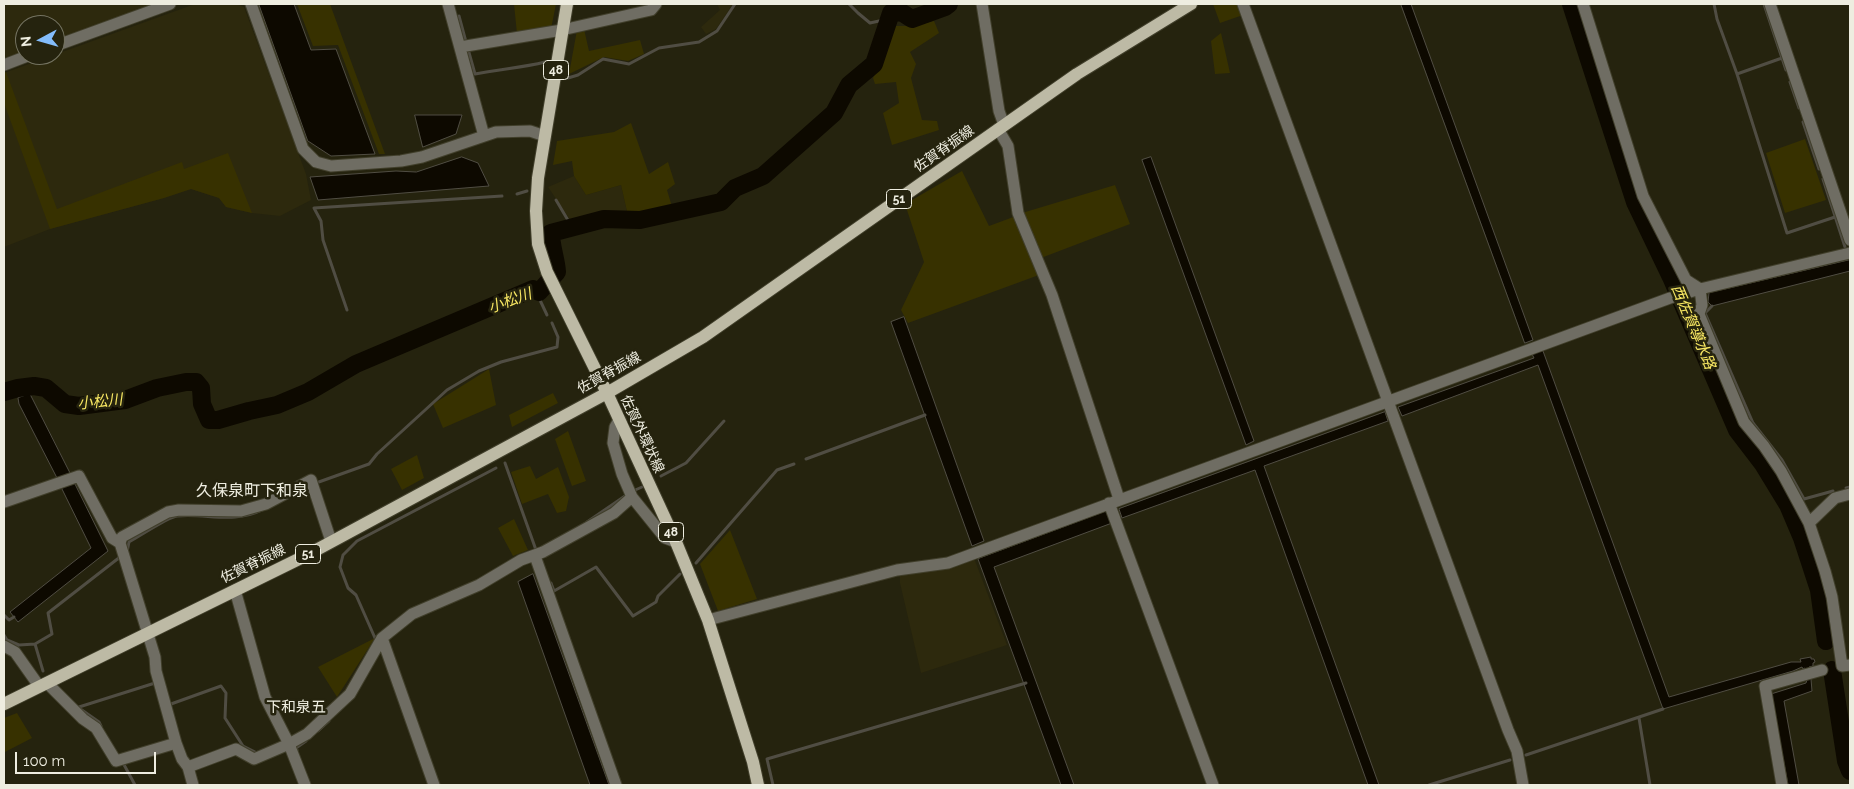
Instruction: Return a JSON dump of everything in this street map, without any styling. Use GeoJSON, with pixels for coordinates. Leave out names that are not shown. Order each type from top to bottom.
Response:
{"type":"FeatureCollection","features":[{"type":"Feature","properties":{"kind":"main road","name":"佐賀外環状線"},"geometry":{"type":"LineString","coordinates":[[567,4],[538,178],[536,211],[538,244],[547,272],[607,392],[676,542],[708,620],[753,762],[758,785]]}},
{"type":"Feature","properties":{"kind":"main road","name":"佐賀脊振線"},"geometry":{"type":"LineString","coordinates":[[4,704],[331,541],[607,392],[703,337],[1077,74],[1191,4]]}},
{"type":"Feature","properties":{"kind":"street"},"geometry":{"type":"LineString","coordinates":[[65,42],[170,4]]}},
{"type":"Feature","properties":{"kind":"street"},"geometry":{"type":"LineString","coordinates":[[251,4],[303,149],[316,162],[331,166],[400,161],[422,157],[484,136],[511,131],[530,132],[545,136]]}},
{"type":"Feature","properties":{"kind":"street"},"geometry":{"type":"LineString","coordinates":[[448,4],[484,136]]}},
{"type":"Feature","properties":{"kind":"street"},"geometry":{"type":"LineString","coordinates":[[460,47],[562,30],[650,10],[656,4]]}},
{"type":"Feature","properties":{"kind":"street"},"geometry":{"type":"LineString","coordinates":[[982,4],[1001,127],[1008,146],[1018,213],[1052,295],[1114,509],[1213,785]]}},
{"type":"Feature","properties":{"kind":"street"},"geometry":{"type":"LineString","coordinates":[[1243,4],[1517,751],[1523,785]]}},
{"type":"Feature","properties":{"kind":"street"},"geometry":{"type":"LineString","coordinates":[[1583,4],[1643,196],[1686,280],[1700,289],[1702,304],[1699,314],[1744,422],[1781,471],[1809,523],[1832,597],[1842,666],[1850,665]]}},
{"type":"Feature","properties":{"kind":"street"},"geometry":{"type":"LineString","coordinates":[[1770,4],[1850,240]]}},
{"type":"Feature","properties":{"kind":"street"},"geometry":{"type":"LineString","coordinates":[[708,620],[897,570],[948,563],[1114,509],[1392,410],[1534,348],[1670,298],[1850,253]]}},
{"type":"Feature","properties":{"kind":"street"},"geometry":{"type":"LineString","coordinates":[[619,420],[615,427],[613,443],[622,474],[632,497],[665,538],[676,542]]}},
{"type":"Feature","properties":{"kind":"street"},"geometry":{"type":"LineString","coordinates":[[4,502],[80,476],[112,538],[120,543]]}},
{"type":"Feature","properties":{"kind":"street"},"geometry":{"type":"LineString","coordinates":[[193,785],[188,767],[182,759],[176,743],[154,657],[120,543],[122,537],[168,512],[179,510],[241,511],[266,504],[311,480],[331,541]]}},
{"type":"Feature","properties":{"kind":"street"},"geometry":{"type":"LineString","coordinates":[[1809,523],[1835,498],[1850,494]]}},
{"type":"Feature","properties":{"kind":"street"},"geometry":{"type":"LineString","coordinates":[[188,767],[236,749],[254,759],[307,734],[350,694],[382,638],[412,614],[479,585],[521,560],[535,556],[614,512],[632,497]]}},
{"type":"Feature","properties":{"kind":"street"},"geometry":{"type":"LineString","coordinates":[[535,556],[616,785]]}},
{"type":"Feature","properties":{"kind":"street"},"geometry":{"type":"LineString","coordinates":[[236,590],[265,696],[289,744],[305,785]]}},
{"type":"Feature","properties":{"kind":"street"},"geometry":{"type":"LineString","coordinates":[[382,638],[434,785]]}},
{"type":"Feature","properties":{"kind":"street"},"geometry":{"type":"LineString","coordinates":[[8,649],[43,685],[96,728],[120,760],[176,743]]}},
{"type":"Feature","properties":{"kind":"street"},"geometry":{"type":"LineString","coordinates":[[1782,785],[1765,686],[1822,670]]}},
{"type":"Feature","properties":{"kind":"shaded area"},"geometry":{"type":"Polygon","coordinates":[[[4,4],[154,4],[65,36],[65,15],[15,15],[15,55],[4,59],[4,4]]]}},
{"type":"Feature","properties":{"kind":"shaded area"},"geometry":{"type":"Polygon","coordinates":[[[195,4],[236,4],[244,7],[306,174],[311,200],[280,216],[252,213],[226,207],[219,198],[191,189],[50,229],[4,247],[4,73],[26,65],[65,65],[65,51],[195,4]]]}},
{"type":"Feature","properties":{"kind":"shaded area"},"geometry":{"type":"Polygon","coordinates":[[[259,4],[294,4],[311,50],[336,49],[375,154],[331,156],[308,141],[259,4]]]}},
{"type":"Feature","properties":{"kind":"shaded area"},"geometry":{"type":"Polygon","coordinates":[[[297,4],[330,4],[385,154],[379,154],[338,45],[313,46],[297,4]]]}},
{"type":"Feature","properties":{"kind":"shaded area"},"geometry":{"type":"Polygon","coordinates":[[[514,4],[556,4],[551,29],[517,34],[514,4]]]}},
{"type":"Feature","properties":{"kind":"shaded area"},"geometry":{"type":"Polygon","coordinates":[[[717,4],[733,4],[716,29],[706,34],[701,27],[720,10],[717,4]]]}},
{"type":"Feature","properties":{"kind":"shaded area"},"geometry":{"type":"Polygon","coordinates":[[[1213,4],[1239,4],[1243,15],[1220,23],[1213,4]]]}},
{"type":"Feature","properties":{"kind":"shaded area"},"geometry":{"type":"Polygon","coordinates":[[[1401,4],[1411,4],[1533,340],[1525,343],[1401,4]]]}},
{"type":"Feature","properties":{"kind":"shaded area"},"geometry":{"type":"Polygon","coordinates":[[[934,21],[939,33],[910,52],[916,64],[911,78],[922,120],[937,121],[939,130],[892,145],[883,113],[899,103],[896,82],[875,84],[873,78],[886,52],[892,26],[912,26],[934,21]]]}},
{"type":"Feature","properties":{"kind":"shaded area"},"geometry":{"type":"Polygon","coordinates":[[[584,29],[589,51],[640,40],[644,54],[628,61],[604,57],[569,74],[577,30],[584,29]]]}},
{"type":"Feature","properties":{"kind":"shaded area"},"geometry":{"type":"Polygon","coordinates":[[[1221,33],[1230,73],[1215,74],[1211,41],[1221,33]]]}},
{"type":"Feature","properties":{"kind":"shaded area"},"geometry":{"type":"Polygon","coordinates":[[[6,72],[57,209],[182,162],[184,169],[228,153],[252,213],[226,207],[219,198],[191,189],[50,229],[4,103],[4,73],[6,72]]]}},
{"type":"Feature","properties":{"kind":"shaded area"},"geometry":{"type":"Polygon","coordinates":[[[415,115],[462,115],[456,134],[423,147],[415,115]]]}},
{"type":"Feature","properties":{"kind":"shaded area"},"geometry":{"type":"Polygon","coordinates":[[[631,123],[649,174],[668,162],[675,184],[667,190],[673,210],[628,216],[621,185],[586,195],[574,176],[572,161],[553,165],[557,141],[614,132],[631,123]]]}},
{"type":"Feature","properties":{"kind":"shaded area"},"geometry":{"type":"Polygon","coordinates":[[[1805,139],[1826,200],[1785,213],[1766,153],[1805,139]]]}},
{"type":"Feature","properties":{"kind":"shaded area"},"geometry":{"type":"Polygon","coordinates":[[[462,157],[478,163],[489,186],[318,200],[310,177],[396,171],[416,172],[462,157]]]}},
{"type":"Feature","properties":{"kind":"shaded area"},"geometry":{"type":"Polygon","coordinates":[[[1151,157],[1254,441],[1246,445],[1142,160],[1151,157]]]}},
{"type":"Feature","properties":{"kind":"shaded area"},"geometry":{"type":"Polygon","coordinates":[[[962,171],[989,226],[1016,216],[1039,275],[908,323],[901,310],[924,262],[905,204],[962,171]]]}},
{"type":"Feature","properties":{"kind":"shaded area"},"geometry":{"type":"Polygon","coordinates":[[[574,176],[586,195],[621,185],[628,216],[604,216],[571,221],[548,187],[574,176]]]}},
{"type":"Feature","properties":{"kind":"shaded area"},"geometry":{"type":"Polygon","coordinates":[[[1115,185],[1130,224],[1041,258],[1022,213],[1115,185]]]}},
{"type":"Feature","properties":{"kind":"shaded area"},"geometry":{"type":"Polygon","coordinates":[[[1850,260],[1850,271],[1712,306],[1708,302],[1709,293],[1850,260]]]}},
{"type":"Feature","properties":{"kind":"shaded area"},"geometry":{"type":"Polygon","coordinates":[[[904,317],[984,541],[972,546],[891,322],[904,317]]]}},
{"type":"Feature","properties":{"kind":"shaded area"},"geometry":{"type":"Polygon","coordinates":[[[1543,351],[1669,697],[1791,662],[1801,662],[1800,659],[1811,657],[1815,662],[1813,666],[1809,667],[1810,671],[1806,672],[1805,668],[1803,669],[1802,667],[1663,709],[1538,365],[1402,416],[1398,407],[1534,358],[1532,354],[1543,351]]]}},
{"type":"Feature","properties":{"kind":"shaded area"},"geometry":{"type":"Polygon","coordinates":[[[489,369],[496,405],[443,428],[433,404],[489,369]]]}},
{"type":"Feature","properties":{"kind":"shaded area"},"geometry":{"type":"Polygon","coordinates":[[[553,393],[558,403],[512,427],[509,415],[553,393]]]}},
{"type":"Feature","properties":{"kind":"shaded area"},"geometry":{"type":"Polygon","coordinates":[[[30,394],[70,473],[57,478],[19,404],[18,398],[30,394]]]}},
{"type":"Feature","properties":{"kind":"shaded area"},"geometry":{"type":"Polygon","coordinates":[[[1385,412],[1388,421],[1264,466],[1379,785],[1368,785],[1255,470],[1122,518],[1119,509],[1385,412]]]}},
{"type":"Feature","properties":{"kind":"shaded area"},"geometry":{"type":"Polygon","coordinates":[[[568,431],[586,481],[572,486],[555,439],[568,431]]]}},
{"type":"Feature","properties":{"kind":"shaded area"},"geometry":{"type":"Polygon","coordinates":[[[417,455],[424,478],[402,490],[391,469],[417,455]]]}},
{"type":"Feature","properties":{"kind":"shaded area"},"geometry":{"type":"Polygon","coordinates":[[[530,466],[536,479],[558,467],[569,497],[566,511],[557,513],[548,494],[522,504],[511,472],[530,466]]]}},
{"type":"Feature","properties":{"kind":"shaded area"},"geometry":{"type":"Polygon","coordinates":[[[74,482],[108,551],[18,622],[10,612],[91,548],[61,487],[74,482]]]}},
{"type":"Feature","properties":{"kind":"shaded area"},"geometry":{"type":"Polygon","coordinates":[[[1107,511],[1112,523],[994,567],[1074,785],[1061,785],[978,559],[1107,511]]]}},
{"type":"Feature","properties":{"kind":"shaded area"},"geometry":{"type":"Polygon","coordinates":[[[514,519],[528,550],[513,556],[498,528],[514,519]]]}},
{"type":"Feature","properties":{"kind":"shaded area"},"geometry":{"type":"Polygon","coordinates":[[[730,530],[757,599],[718,611],[700,564],[730,530]]]}},
{"type":"Feature","properties":{"kind":"shaded area"},"geometry":{"type":"Polygon","coordinates":[[[974,558],[1007,645],[921,673],[900,583],[900,574],[974,558]]]}},
{"type":"Feature","properties":{"kind":"shaded area"},"geometry":{"type":"Polygon","coordinates":[[[533,574],[609,785],[590,785],[518,582],[533,574]]]}},
{"type":"Feature","properties":{"kind":"shaded area"},"geometry":{"type":"Polygon","coordinates":[[[375,638],[337,697],[318,667],[375,638]]]}},
{"type":"Feature","properties":{"kind":"shaded area"},"geometry":{"type":"Polygon","coordinates":[[[1811,679],[1812,691],[1784,701],[1799,785],[1788,785],[1771,694],[1806,683],[1807,680],[1811,679]]]}},
{"type":"Feature","properties":{"kind":"shaded area"},"geometry":{"type":"Polygon","coordinates":[[[17,713],[32,738],[5,752],[4,718],[17,713]]]}},
{"type":"Feature","properties":{"kind":"waterway"},"geometry":{"type":"LineString","coordinates":[[568,78],[578,75],[603,59],[629,64],[659,48],[699,42],[717,31],[735,4]]}},
{"type":"Feature","properties":{"kind":"waterway"},"geometry":{"type":"LineString","coordinates":[[849,4],[870,23],[888,19]]}},
{"type":"Feature","properties":{"kind":"waterway","name":"小松川"},"geometry":{"type":"LineString","coordinates":[[4,392],[34,386],[46,388],[65,404],[79,406],[125,400],[157,388],[186,382],[196,382],[201,388],[202,404],[209,420],[218,420],[277,405],[308,392],[356,364],[533,289],[539,292],[557,272],[551,233],[604,219],[640,220],[721,202],[735,188],[763,176],[834,113],[849,85],[874,64],[891,13],[901,12],[912,19],[949,4]]}},
{"type":"Feature","properties":{"kind":"waterway","name":"西佐賀導水路"},"geometry":{"type":"LineString","coordinates":[[1571,4],[1635,202],[1671,277],[1737,430],[1763,464],[1788,505],[1802,538],[1819,590],[1826,641]]}},
{"type":"Feature","properties":{"kind":"waterway"},"geometry":{"type":"LineString","coordinates":[[1714,4],[1717,19],[1737,74],[1787,233],[1835,217]]}},
{"type":"Feature","properties":{"kind":"waterway"},"geometry":{"type":"LineString","coordinates":[[1764,4],[1786,70]]}},
{"type":"Feature","properties":{"kind":"waterway"},"geometry":{"type":"LineString","coordinates":[[459,16],[466,42]]}},
{"type":"Feature","properties":{"kind":"waterway"},"geometry":{"type":"LineString","coordinates":[[468,49],[475,74],[545,62]]}},
{"type":"Feature","properties":{"kind":"waterway"},"geometry":{"type":"LineString","coordinates":[[1737,74],[1782,58]]}},
{"type":"Feature","properties":{"kind":"waterway"},"geometry":{"type":"LineString","coordinates":[[1790,82],[1799,108]]}},
{"type":"Feature","properties":{"kind":"waterway"},"geometry":{"type":"LineString","coordinates":[[1803,122],[1819,169]]}},
{"type":"Feature","properties":{"kind":"waterway"},"geometry":{"type":"LineString","coordinates":[[1823,179],[1845,247]]}},
{"type":"Feature","properties":{"kind":"waterway"},"geometry":{"type":"LineString","coordinates":[[517,194],[527,191]]}},
{"type":"Feature","properties":{"kind":"waterway"},"geometry":{"type":"LineString","coordinates":[[347,310],[323,240],[321,221],[314,208],[502,196]]}},
{"type":"Feature","properties":{"kind":"waterway"},"geometry":{"type":"LineString","coordinates":[[556,200],[572,227]]}},
{"type":"Feature","properties":{"kind":"waterway"},"geometry":{"type":"LineString","coordinates":[[539,292],[539,298],[547,315]]}},
{"type":"Feature","properties":{"kind":"waterway"},"geometry":{"type":"LineString","coordinates":[[1712,306],[1705,313],[1753,423],[1782,460],[1804,499],[1833,491]]}},
{"type":"Feature","properties":{"kind":"waterway"},"geometry":{"type":"LineString","coordinates":[[316,483],[369,464],[377,454],[447,390],[479,371],[501,362],[557,347],[558,337],[552,323]]}},
{"type":"Feature","properties":{"kind":"waterway"},"geometry":{"type":"LineString","coordinates":[[806,459],[925,415]]}},
{"type":"Feature","properties":{"kind":"waterway"},"geometry":{"type":"LineString","coordinates":[[661,476],[686,463],[724,421]]}},
{"type":"Feature","properties":{"kind":"waterway"},"geometry":{"type":"LineString","coordinates":[[505,463],[536,550],[538,549]]}},
{"type":"Feature","properties":{"kind":"waterway"},"geometry":{"type":"LineString","coordinates":[[696,563],[777,470],[794,464]]}},
{"type":"Feature","properties":{"kind":"waterway"},"geometry":{"type":"LineString","coordinates":[[379,635],[375,638],[356,595],[348,588],[340,567],[343,555],[357,541],[496,468]]}},
{"type":"Feature","properties":{"kind":"waterway"},"geometry":{"type":"LineString","coordinates":[[633,491],[642,487]]}},
{"type":"Feature","properties":{"kind":"waterway"},"geometry":{"type":"LineString","coordinates":[[1846,488],[1850,487]]}},
{"type":"Feature","properties":{"kind":"waterway"},"geometry":{"type":"LineString","coordinates":[[587,522],[625,496]]}},
{"type":"Feature","properties":{"kind":"waterway"},"geometry":{"type":"LineString","coordinates":[[127,552],[129,542],[173,517],[188,515],[230,517],[251,514],[262,510]]}},
{"type":"Feature","properties":{"kind":"waterway"},"geometry":{"type":"LineString","coordinates":[[13,648],[19,645],[35,644],[52,634],[48,613],[120,557]]}},
{"type":"Feature","properties":{"kind":"waterway"},"geometry":{"type":"LineString","coordinates":[[551,583],[554,591],[596,567],[633,616],[656,602],[658,596],[680,574]]}},
{"type":"Feature","properties":{"kind":"waterway"},"geometry":{"type":"LineString","coordinates":[[4,615],[9,620],[14,617]]}},
{"type":"Feature","properties":{"kind":"waterway"},"geometry":{"type":"LineString","coordinates":[[4,635],[7,640],[19,645]]}},
{"type":"Feature","properties":{"kind":"waterway"},"geometry":{"type":"LineString","coordinates":[[35,644],[43,671]]}},
{"type":"Feature","properties":{"kind":"waterway","name":"西佐賀導水路"},"geometry":{"type":"LineString","coordinates":[[1832,670],[1846,761],[1850,771]]}},
{"type":"Feature","properties":{"kind":"waterway"},"geometry":{"type":"LineString","coordinates":[[773,785],[767,759],[1026,683]]}},
{"type":"Feature","properties":{"kind":"waterway"},"geometry":{"type":"LineString","coordinates":[[79,707],[156,684]]}},
{"type":"Feature","properties":{"kind":"waterway"},"geometry":{"type":"LineString","coordinates":[[171,704],[221,686],[226,693],[225,718],[243,746],[257,753]]}},
{"type":"Feature","properties":{"kind":"waterway"},"geometry":{"type":"LineString","coordinates":[[79,708],[99,722],[101,726]]}},
{"type":"Feature","properties":{"kind":"waterway"},"geometry":{"type":"LineString","coordinates":[[1526,755],[1663,709]]}},
{"type":"Feature","properties":{"kind":"waterway"},"geometry":{"type":"LineString","coordinates":[[1639,718],[1650,785]]}},
{"type":"Feature","properties":{"kind":"waterway"},"geometry":{"type":"LineString","coordinates":[[318,731],[329,721]]}},
{"type":"Feature","properties":{"kind":"waterway"},"geometry":{"type":"LineString","coordinates":[[297,750],[296,748],[306,741]]}},
{"type":"Feature","properties":{"kind":"waterway"},"geometry":{"type":"LineString","coordinates":[[1429,785],[1510,760]]}},
{"type":"Feature","properties":{"kind":"waterway"},"geometry":{"type":"LineString","coordinates":[[122,761],[135,785]]}},
{"type":"Feature","properties":{"kind":"district","name":"久保泉町下和泉"},"geometry":{"type":"Point","coordinates":[252,491]}},
{"type":"Feature","properties":{"kind":"district","name":"下和泉五"},"geometry":{"type":"Point","coordinates":[296,707]}}]}
